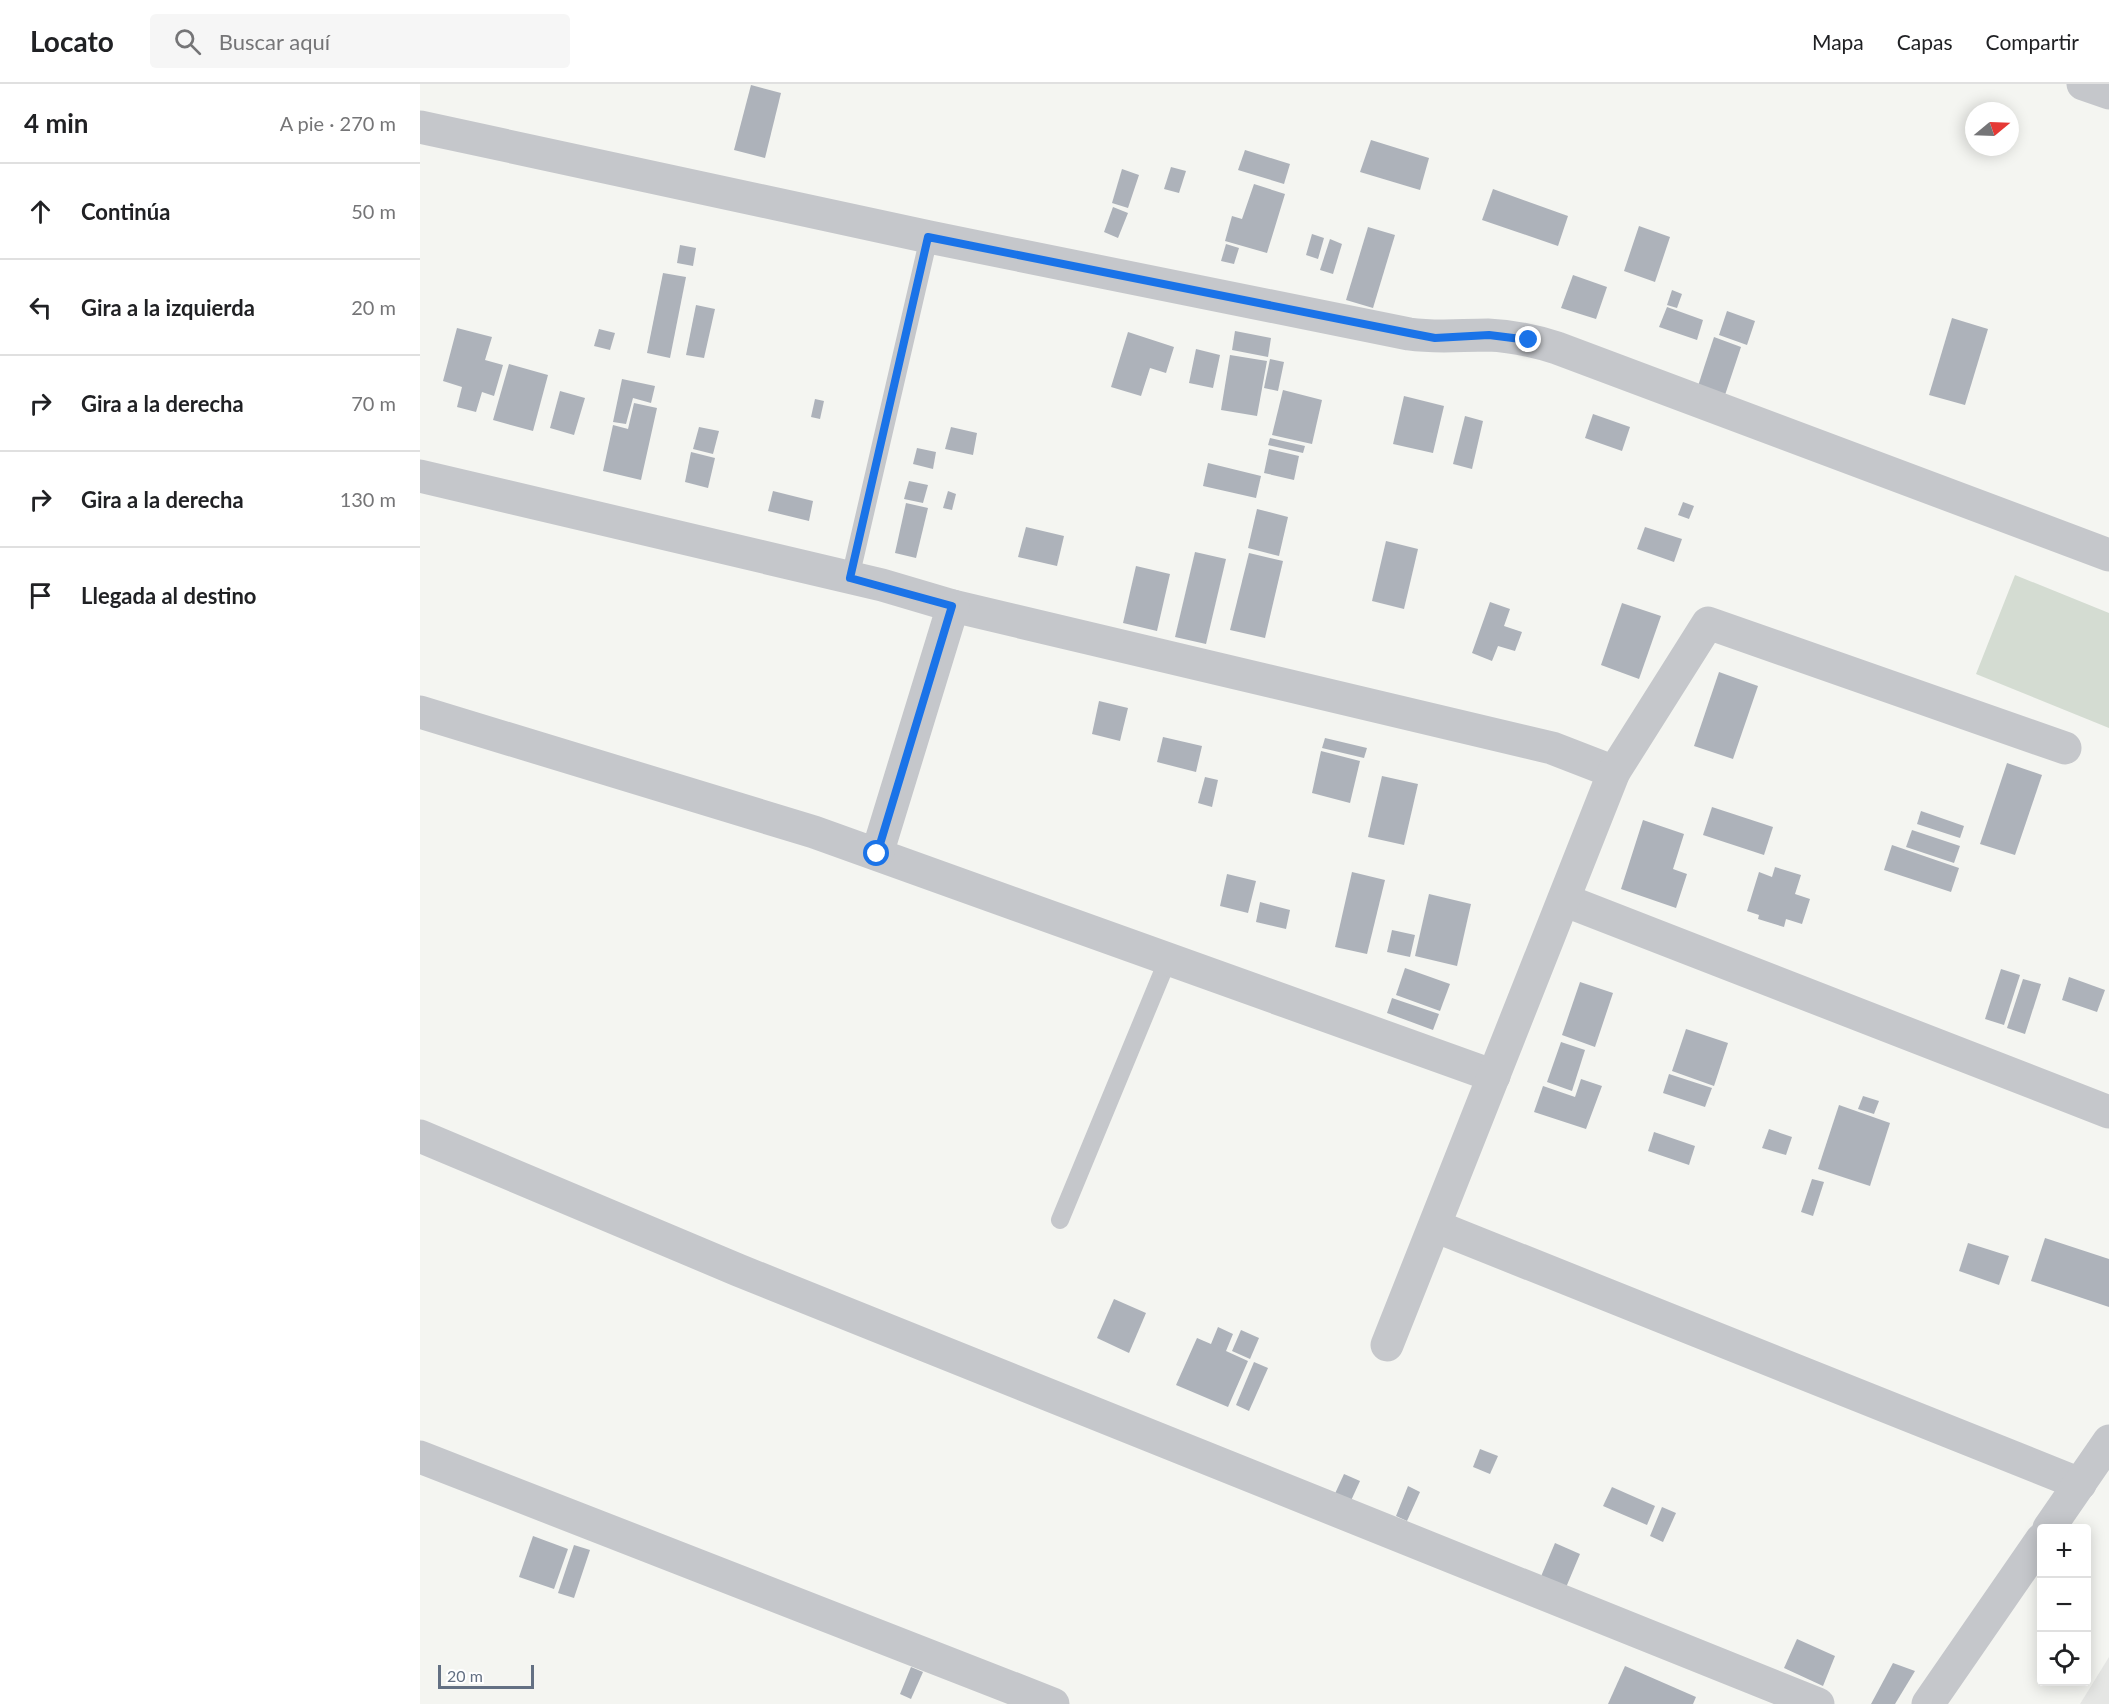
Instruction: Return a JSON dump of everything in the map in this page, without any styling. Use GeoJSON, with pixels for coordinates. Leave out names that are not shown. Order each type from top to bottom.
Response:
{"type":"FeatureCollection","features":[{"type":"Feature","properties":{"kind":"street"},"geometry":{"type":"LineString","coordinates":[[2083,84],[2109,93]]}},
{"type":"Feature","properties":{"kind":"street"},"geometry":{"type":"LineString","coordinates":[[420,127],[928,237],[1435,338],[1489,335],[1529,340],[1568,352],[2109,555]]}},
{"type":"Feature","properties":{"kind":"street"},"geometry":{"type":"LineString","coordinates":[[420,476],[850,578],[952,606],[1552,748],[1614,772]]}},
{"type":"Feature","properties":{"kind":"street"},"geometry":{"type":"LineString","coordinates":[[877,854],[952,606]]}},
{"type":"Feature","properties":{"kind":"street"},"geometry":{"type":"LineString","coordinates":[[1387,1346],[1614,772],[1708,623],[2065,748]]}},
{"type":"Feature","properties":{"kind":"street"},"geometry":{"type":"LineString","coordinates":[[420,712],[814,831],[1494,1076]]}},
{"type":"Feature","properties":{"kind":"street"},"geometry":{"type":"LineString","coordinates":[[1564,900],[2109,1112]]}},
{"type":"Feature","properties":{"kind":"street"},"geometry":{"type":"LineString","coordinates":[[420,1136],[738,1270],[1818,1704]]}},
{"type":"Feature","properties":{"kind":"street"},"geometry":{"type":"LineString","coordinates":[[1434,1226],[2080,1484]]}},
{"type":"Feature","properties":{"kind":"street"},"geometry":{"type":"LineString","coordinates":[[2052,1524],[2109,1441]]}},
{"type":"Feature","properties":{"kind":"street"},"geometry":{"type":"LineString","coordinates":[[420,1457],[1053,1704]]}},
{"type":"Feature","properties":{"kind":"street"},"geometry":{"type":"LineString","coordinates":[[1928,1704],[2037,1546]]}},
{"type":"Feature","properties":{"kind":"lane"},"geometry":{"type":"LineString","coordinates":[[850,578],[928,237]]}},
{"type":"Feature","properties":{"kind":"lane"},"geometry":{"type":"LineString","coordinates":[[1060,1220],[1168,958]]}},
{"type":"Feature","properties":{"kind":"shaded area"},"geometry":{"type":"Polygon","coordinates":[[[2015,575],[2109,613],[2109,728],[1976,674],[2015,575]]]}},
{"type":"Feature","properties":{"kind":"shaded area"},"geometry":{"type":"Polygon","coordinates":[[[2109,1657],[2109,1704],[2080,1704],[2109,1657]]]}},
{"type":"Feature","properties":{"kind":"building"},"geometry":{"type":"Polygon","coordinates":[[[751,85],[781,93],[765,158],[734,150],[751,85]]]}},
{"type":"Feature","properties":{"kind":"building"},"geometry":{"type":"Polygon","coordinates":[[[1371,140],[1429,158],[1420,190],[1360,172],[1371,140]]]}},
{"type":"Feature","properties":{"kind":"building"},"geometry":{"type":"Polygon","coordinates":[[[1245,150],[1290,164],[1284,184],[1238,170],[1245,150]]]}},
{"type":"Feature","properties":{"kind":"building"},"geometry":{"type":"Polygon","coordinates":[[[1171,167],[1186,171],[1179,193],[1164,189],[1171,167]]]}},
{"type":"Feature","properties":{"kind":"building"},"geometry":{"type":"Polygon","coordinates":[[[1122,169],[1139,175],[1128,208],[1112,203],[1122,169]]]}},
{"type":"Feature","properties":{"kind":"building"},"geometry":{"type":"Polygon","coordinates":[[[1254,184],[1285,194],[1267,253],[1225,241],[1232,216],[1242,219],[1254,184]]]}},
{"type":"Feature","properties":{"kind":"building"},"geometry":{"type":"Polygon","coordinates":[[[1493,189],[1568,216],[1558,246],[1482,220],[1493,189]]]}},
{"type":"Feature","properties":{"kind":"building"},"geometry":{"type":"Polygon","coordinates":[[[1113,207],[1128,213],[1118,238],[1104,232],[1113,207]]]}},
{"type":"Feature","properties":{"kind":"building"},"geometry":{"type":"Polygon","coordinates":[[[1639,226],[1670,237],[1655,282],[1624,271],[1639,226]]]}},
{"type":"Feature","properties":{"kind":"building"},"geometry":{"type":"Polygon","coordinates":[[[1368,227],[1395,235],[1373,308],[1346,300],[1368,227]]]}},
{"type":"Feature","properties":{"kind":"building"},"geometry":{"type":"Polygon","coordinates":[[[1312,234],[1324,238],[1318,259],[1306,255],[1312,234]]]}},
{"type":"Feature","properties":{"kind":"building"},"geometry":{"type":"Polygon","coordinates":[[[1330,239],[1342,244],[1333,274],[1320,270],[1330,239]]]}},
{"type":"Feature","properties":{"kind":"building"},"geometry":{"type":"Polygon","coordinates":[[[1226,244],[1239,248],[1234,264],[1221,261],[1226,244]]]}},
{"type":"Feature","properties":{"kind":"building"},"geometry":{"type":"Polygon","coordinates":[[[680,245],[696,248],[693,266],[677,263],[680,245]]]}},
{"type":"Feature","properties":{"kind":"building"},"geometry":{"type":"Polygon","coordinates":[[[663,273],[686,277],[670,358],[647,353],[663,273]]]}},
{"type":"Feature","properties":{"kind":"building"},"geometry":{"type":"Polygon","coordinates":[[[1573,275],[1607,287],[1596,319],[1561,308],[1573,275]]]}},
{"type":"Feature","properties":{"kind":"building"},"geometry":{"type":"Polygon","coordinates":[[[1672,290],[1682,294],[1677,308],[1667,305],[1672,290]]]}},
{"type":"Feature","properties":{"kind":"building"},"geometry":{"type":"Polygon","coordinates":[[[696,305],[715,309],[704,358],[686,355],[696,305]]]}},
{"type":"Feature","properties":{"kind":"building"},"geometry":{"type":"Polygon","coordinates":[[[1667,307],[1703,320],[1697,340],[1659,327],[1667,307]]]}},
{"type":"Feature","properties":{"kind":"building"},"geometry":{"type":"Polygon","coordinates":[[[1727,311],[1755,321],[1747,345],[1719,335],[1727,311]]]}},
{"type":"Feature","properties":{"kind":"building"},"geometry":{"type":"Polygon","coordinates":[[[1952,318],[1988,329],[1965,405],[1929,395],[1952,318]]]}},
{"type":"Feature","properties":{"kind":"building"},"geometry":{"type":"Polygon","coordinates":[[[457,328],[492,337],[485,360],[503,365],[494,396],[482,392],[476,412],[457,407],[462,387],[443,381],[457,328]]]}},
{"type":"Feature","properties":{"kind":"building"},"geometry":{"type":"Polygon","coordinates":[[[599,329],[615,333],[610,350],[594,346],[599,329]]]}},
{"type":"Feature","properties":{"kind":"building"},"geometry":{"type":"Polygon","coordinates":[[[1235,331],[1271,338],[1268,357],[1232,350],[1235,331]]]}},
{"type":"Feature","properties":{"kind":"building"},"geometry":{"type":"Polygon","coordinates":[[[1128,332],[1174,347],[1166,373],[1150,368],[1141,396],[1111,387],[1128,332]]]}},
{"type":"Feature","properties":{"kind":"building"},"geometry":{"type":"Polygon","coordinates":[[[1714,337],[1741,347],[1725,395],[1698,386],[1714,337]]]}},
{"type":"Feature","properties":{"kind":"building"},"geometry":{"type":"Polygon","coordinates":[[[1196,349],[1220,355],[1213,388],[1189,383],[1196,349]]]}},
{"type":"Feature","properties":{"kind":"building"},"geometry":{"type":"Polygon","coordinates":[[[1230,355],[1267,361],[1257,416],[1221,410],[1230,355]]]}},
{"type":"Feature","properties":{"kind":"building"},"geometry":{"type":"Polygon","coordinates":[[[1270,359],[1284,362],[1278,391],[1264,388],[1270,359]]]}},
{"type":"Feature","properties":{"kind":"building"},"geometry":{"type":"Polygon","coordinates":[[[509,364],[548,375],[533,431],[493,420],[509,364]]]}},
{"type":"Feature","properties":{"kind":"building"},"geometry":{"type":"Polygon","coordinates":[[[622,379],[655,386],[651,403],[633,398],[626,424],[613,422],[622,379]]]}},
{"type":"Feature","properties":{"kind":"building"},"geometry":{"type":"Polygon","coordinates":[[[1283,390],[1322,400],[1312,444],[1272,435],[1283,390]]]}},
{"type":"Feature","properties":{"kind":"building"},"geometry":{"type":"Polygon","coordinates":[[[560,391],[585,398],[574,435],[550,428],[560,391]]]}},
{"type":"Feature","properties":{"kind":"building"},"geometry":{"type":"Polygon","coordinates":[[[1404,396],[1444,406],[1433,453],[1393,444],[1404,396]]]}},
{"type":"Feature","properties":{"kind":"building"},"geometry":{"type":"Polygon","coordinates":[[[815,399],[824,401],[820,419],[811,417],[815,399]]]}},
{"type":"Feature","properties":{"kind":"building"},"geometry":{"type":"Polygon","coordinates":[[[634,403],[657,408],[641,480],[603,471],[613,425],[628,429],[634,403]]]}},
{"type":"Feature","properties":{"kind":"building"},"geometry":{"type":"Polygon","coordinates":[[[1593,414],[1630,427],[1622,451],[1585,438],[1593,414]]]}},
{"type":"Feature","properties":{"kind":"building"},"geometry":{"type":"Polygon","coordinates":[[[1465,416],[1483,421],[1472,469],[1453,464],[1465,416]]]}},
{"type":"Feature","properties":{"kind":"building"},"geometry":{"type":"Polygon","coordinates":[[[699,427],[719,431],[713,454],[693,449],[699,427]]]}},
{"type":"Feature","properties":{"kind":"building"},"geometry":{"type":"Polygon","coordinates":[[[951,427],[977,433],[973,455],[945,449],[951,427]]]}},
{"type":"Feature","properties":{"kind":"building"},"geometry":{"type":"Polygon","coordinates":[[[1270,438],[1305,446],[1303,453],[1268,445],[1270,438]]]}},
{"type":"Feature","properties":{"kind":"building"},"geometry":{"type":"Polygon","coordinates":[[[917,448],[936,452],[933,469],[913,464],[917,448]]]}},
{"type":"Feature","properties":{"kind":"building"},"geometry":{"type":"Polygon","coordinates":[[[1269,449],[1299,456],[1294,480],[1264,473],[1269,449]]]}},
{"type":"Feature","properties":{"kind":"building"},"geometry":{"type":"Polygon","coordinates":[[[691,452],[715,458],[708,488],[685,482],[691,452]]]}},
{"type":"Feature","properties":{"kind":"building"},"geometry":{"type":"Polygon","coordinates":[[[1208,463],[1261,476],[1256,498],[1203,486],[1208,463]]]}},
{"type":"Feature","properties":{"kind":"building"},"geometry":{"type":"Polygon","coordinates":[[[909,481],[928,485],[923,503],[904,499],[909,481]]]}},
{"type":"Feature","properties":{"kind":"building"},"geometry":{"type":"Polygon","coordinates":[[[773,491],[813,501],[809,521],[768,511],[773,491]]]}},
{"type":"Feature","properties":{"kind":"building"},"geometry":{"type":"Polygon","coordinates":[[[948,491],[956,494],[952,510],[943,508],[948,491]]]}},
{"type":"Feature","properties":{"kind":"building"},"geometry":{"type":"Polygon","coordinates":[[[1683,502],[1694,506],[1689,519],[1678,515],[1683,502]]]}},
{"type":"Feature","properties":{"kind":"building"},"geometry":{"type":"Polygon","coordinates":[[[906,503],[928,508],[916,558],[895,553],[906,503]]]}},
{"type":"Feature","properties":{"kind":"building"},"geometry":{"type":"Polygon","coordinates":[[[1257,509],[1288,517],[1279,556],[1248,548],[1257,509]]]}},
{"type":"Feature","properties":{"kind":"building"},"geometry":{"type":"Polygon","coordinates":[[[1026,527],[1064,536],[1057,566],[1018,557],[1026,527]]]}},
{"type":"Feature","properties":{"kind":"building"},"geometry":{"type":"Polygon","coordinates":[[[1645,527],[1682,539],[1674,562],[1637,549],[1645,527]]]}},
{"type":"Feature","properties":{"kind":"building"},"geometry":{"type":"Polygon","coordinates":[[[1386,541],[1418,549],[1404,609],[1372,601],[1386,541]]]}},
{"type":"Feature","properties":{"kind":"building"},"geometry":{"type":"Polygon","coordinates":[[[1195,552],[1226,559],[1206,644],[1175,637],[1195,552]]]}},
{"type":"Feature","properties":{"kind":"building"},"geometry":{"type":"Polygon","coordinates":[[[1249,553],[1283,561],[1265,638],[1230,630],[1249,553]]]}},
{"type":"Feature","properties":{"kind":"building"},"geometry":{"type":"Polygon","coordinates":[[[1136,566],[1170,574],[1157,631],[1123,623],[1136,566]]]}},
{"type":"Feature","properties":{"kind":"building"},"geometry":{"type":"Polygon","coordinates":[[[1490,602],[1510,609],[1504,626],[1522,632],[1515,651],[1498,646],[1492,661],[1472,653],[1490,602]]]}},
{"type":"Feature","properties":{"kind":"building"},"geometry":{"type":"Polygon","coordinates":[[[1622,603],[1661,616],[1639,679],[1601,665],[1622,603]]]}},
{"type":"Feature","properties":{"kind":"building"},"geometry":{"type":"Polygon","coordinates":[[[1719,672],[1758,686],[1733,759],[1694,746],[1719,672]]]}},
{"type":"Feature","properties":{"kind":"building"},"geometry":{"type":"Polygon","coordinates":[[[1099,701],[1128,708],[1120,741],[1092,734],[1099,701]]]}},
{"type":"Feature","properties":{"kind":"building"},"geometry":{"type":"Polygon","coordinates":[[[1163,737],[1202,746],[1196,772],[1157,762],[1163,737]]]}},
{"type":"Feature","properties":{"kind":"building"},"geometry":{"type":"Polygon","coordinates":[[[1325,738],[1367,748],[1364,758],[1322,748],[1325,738]]]}},
{"type":"Feature","properties":{"kind":"building"},"geometry":{"type":"Polygon","coordinates":[[[1321,751],[1360,761],[1350,803],[1312,793],[1321,751]]]}},
{"type":"Feature","properties":{"kind":"building"},"geometry":{"type":"Polygon","coordinates":[[[2007,763],[2042,775],[2015,855],[1980,844],[2007,763]]]}},
{"type":"Feature","properties":{"kind":"building"},"geometry":{"type":"Polygon","coordinates":[[[1382,776],[1418,784],[1404,845],[1368,837],[1382,776]]]}},
{"type":"Feature","properties":{"kind":"building"},"geometry":{"type":"Polygon","coordinates":[[[1205,777],[1218,780],[1212,807],[1198,803],[1205,777]]]}},
{"type":"Feature","properties":{"kind":"building"},"geometry":{"type":"Polygon","coordinates":[[[1712,807],[1773,827],[1764,855],[1703,835],[1712,807]]]}},
{"type":"Feature","properties":{"kind":"building"},"geometry":{"type":"Polygon","coordinates":[[[1921,811],[1964,826],[1960,838],[1917,824],[1921,811]]]}},
{"type":"Feature","properties":{"kind":"building"},"geometry":{"type":"Polygon","coordinates":[[[1643,820],[1684,834],[1673,869],[1687,874],[1676,908],[1621,889],[1643,820]]]}},
{"type":"Feature","properties":{"kind":"building"},"geometry":{"type":"Polygon","coordinates":[[[1912,830],[1960,846],[1954,863],[1906,847],[1912,830]]]}},
{"type":"Feature","properties":{"kind":"building"},"geometry":{"type":"Polygon","coordinates":[[[1892,845],[1959,868],[1951,892],[1884,870],[1892,845]]]}},
{"type":"Feature","properties":{"kind":"building"},"geometry":{"type":"Polygon","coordinates":[[[1775,867],[1801,875],[1795,894],[1810,899],[1802,924],[1786,919],[1784,927],[1758,919],[1759,915],[1747,911],[1759,872],[1772,877],[1775,867]]]}},
{"type":"Feature","properties":{"kind":"building"},"geometry":{"type":"Polygon","coordinates":[[[1352,872],[1385,880],[1367,954],[1335,947],[1352,872]]]}},
{"type":"Feature","properties":{"kind":"building"},"geometry":{"type":"Polygon","coordinates":[[[1227,874],[1256,881],[1248,913],[1220,906],[1227,874]]]}},
{"type":"Feature","properties":{"kind":"building"},"geometry":{"type":"Polygon","coordinates":[[[1429,894],[1471,904],[1457,966],[1415,956],[1429,894]]]}},
{"type":"Feature","properties":{"kind":"building"},"geometry":{"type":"Polygon","coordinates":[[[1260,902],[1290,910],[1286,929],[1256,922],[1260,902]]]}},
{"type":"Feature","properties":{"kind":"building"},"geometry":{"type":"Polygon","coordinates":[[[1392,930],[1415,935],[1410,957],[1387,952],[1392,930]]]}},
{"type":"Feature","properties":{"kind":"building"},"geometry":{"type":"Polygon","coordinates":[[[1405,968],[1450,984],[1440,1011],[1396,995],[1405,968]]]}},
{"type":"Feature","properties":{"kind":"building"},"geometry":{"type":"Polygon","coordinates":[[[2001,969],[2020,975],[2004,1025],[1985,1019],[2001,969]]]}},
{"type":"Feature","properties":{"kind":"building"},"geometry":{"type":"Polygon","coordinates":[[[2069,977],[2105,990],[2097,1012],[2062,1000],[2069,977]]]}},
{"type":"Feature","properties":{"kind":"building"},"geometry":{"type":"Polygon","coordinates":[[[2023,979],[2041,984],[2025,1034],[2007,1028],[2023,979]]]}},
{"type":"Feature","properties":{"kind":"building"},"geometry":{"type":"Polygon","coordinates":[[[1580,982],[1613,993],[1595,1047],[1562,1035],[1580,982]]]}},
{"type":"Feature","properties":{"kind":"building"},"geometry":{"type":"Polygon","coordinates":[[[1392,998],[1439,1014],[1433,1030],[1387,1013],[1392,998]]]}},
{"type":"Feature","properties":{"kind":"building"},"geometry":{"type":"Polygon","coordinates":[[[1686,1029],[1728,1043],[1714,1086],[1672,1071],[1686,1029]]]}},
{"type":"Feature","properties":{"kind":"building"},"geometry":{"type":"Polygon","coordinates":[[[1561,1042],[1585,1050],[1572,1091],[1547,1082],[1561,1042]]]}},
{"type":"Feature","properties":{"kind":"building"},"geometry":{"type":"Polygon","coordinates":[[[1669,1074],[1712,1088],[1705,1107],[1663,1093],[1669,1074]]]}},
{"type":"Feature","properties":{"kind":"building"},"geometry":{"type":"Polygon","coordinates":[[[1581,1079],[1602,1086],[1586,1129],[1534,1112],[1543,1086],[1575,1097],[1581,1079]]]}},
{"type":"Feature","properties":{"kind":"building"},"geometry":{"type":"Polygon","coordinates":[[[1863,1096],[1879,1101],[1874,1114],[1858,1109],[1863,1096]]]}},
{"type":"Feature","properties":{"kind":"building"},"geometry":{"type":"Polygon","coordinates":[[[1839,1105],[1890,1123],[1870,1186],[1818,1169],[1839,1105]]]}},
{"type":"Feature","properties":{"kind":"building"},"geometry":{"type":"Polygon","coordinates":[[[1769,1129],[1792,1137],[1786,1155],[1762,1148],[1769,1129]]]}},
{"type":"Feature","properties":{"kind":"building"},"geometry":{"type":"Polygon","coordinates":[[[1654,1132],[1695,1146],[1689,1165],[1648,1151],[1654,1132]]]}},
{"type":"Feature","properties":{"kind":"building"},"geometry":{"type":"Polygon","coordinates":[[[1812,1179],[1824,1182],[1813,1216],[1801,1212],[1812,1179]]]}},
{"type":"Feature","properties":{"kind":"building"},"geometry":{"type":"Polygon","coordinates":[[[2045,1238],[2109,1259],[2109,1307],[2031,1281],[2045,1238]]]}},
{"type":"Feature","properties":{"kind":"building"},"geometry":{"type":"Polygon","coordinates":[[[1968,1243],[2009,1256],[1999,1285],[1959,1271],[1968,1243]]]}},
{"type":"Feature","properties":{"kind":"building"},"geometry":{"type":"Polygon","coordinates":[[[1114,1299],[1146,1313],[1129,1353],[1097,1338],[1114,1299]]]}},
{"type":"Feature","properties":{"kind":"building"},"geometry":{"type":"Polygon","coordinates":[[[1218,1327],[1233,1334],[1226,1351],[1248,1361],[1228,1407],[1176,1385],[1197,1338],[1211,1344],[1218,1327]]]}},
{"type":"Feature","properties":{"kind":"building"},"geometry":{"type":"Polygon","coordinates":[[[1241,1330],[1259,1338],[1250,1359],[1232,1351],[1241,1330]]]}},
{"type":"Feature","properties":{"kind":"building"},"geometry":{"type":"Polygon","coordinates":[[[1254,1362],[1268,1368],[1249,1411],[1236,1405],[1254,1362]]]}},
{"type":"Feature","properties":{"kind":"building"},"geometry":{"type":"Polygon","coordinates":[[[1480,1449],[1498,1456],[1490,1474],[1473,1467],[1480,1449]]]}},
{"type":"Feature","properties":{"kind":"building"},"geometry":{"type":"Polygon","coordinates":[[[1344,1474],[1360,1481],[1349,1505],[1333,1498],[1344,1474]]]}},
{"type":"Feature","properties":{"kind":"building"},"geometry":{"type":"Polygon","coordinates":[[[1408,1486],[1420,1492],[1407,1521],[1396,1516],[1408,1486]]]}},
{"type":"Feature","properties":{"kind":"building"},"geometry":{"type":"Polygon","coordinates":[[[1612,1487],[1655,1506],[1647,1525],[1603,1506],[1612,1487]]]}},
{"type":"Feature","properties":{"kind":"building"},"geometry":{"type":"Polygon","coordinates":[[[1662,1507],[1676,1513],[1663,1542],[1650,1536],[1662,1507]]]}},
{"type":"Feature","properties":{"kind":"building"},"geometry":{"type":"Polygon","coordinates":[[[533,1536],[568,1549],[554,1589],[519,1577],[533,1536]]]}},
{"type":"Feature","properties":{"kind":"building"},"geometry":{"type":"Polygon","coordinates":[[[1555,1543],[1580,1554],[1562,1597],[1537,1586],[1555,1543]]]}},
{"type":"Feature","properties":{"kind":"building"},"geometry":{"type":"Polygon","coordinates":[[[574,1545],[590,1550],[574,1598],[558,1593],[574,1545]]]}},
{"type":"Feature","properties":{"kind":"building"},"geometry":{"type":"Polygon","coordinates":[[[1797,1639],[1835,1656],[1823,1686],[1784,1668],[1797,1639]]]}},
{"type":"Feature","properties":{"kind":"building"},"geometry":{"type":"Polygon","coordinates":[[[1893,1663],[1915,1671],[1895,1704],[1871,1704],[1893,1663]]]}},
{"type":"Feature","properties":{"kind":"building"},"geometry":{"type":"Polygon","coordinates":[[[1625,1666],[1696,1697],[1693,1704],[1608,1704],[1625,1666]]]}},
{"type":"Feature","properties":{"kind":"building"},"geometry":{"type":"Polygon","coordinates":[[[911,1667],[923,1672],[911,1699],[900,1694],[911,1667]]]}},
{"type":"Feature","properties":{"kind":"route"},"geometry":{"type":"LineString","coordinates":[[877,854],[952,606],[850,578],[928,237],[1435,338],[1489,335],[1529,340]]}}]}
